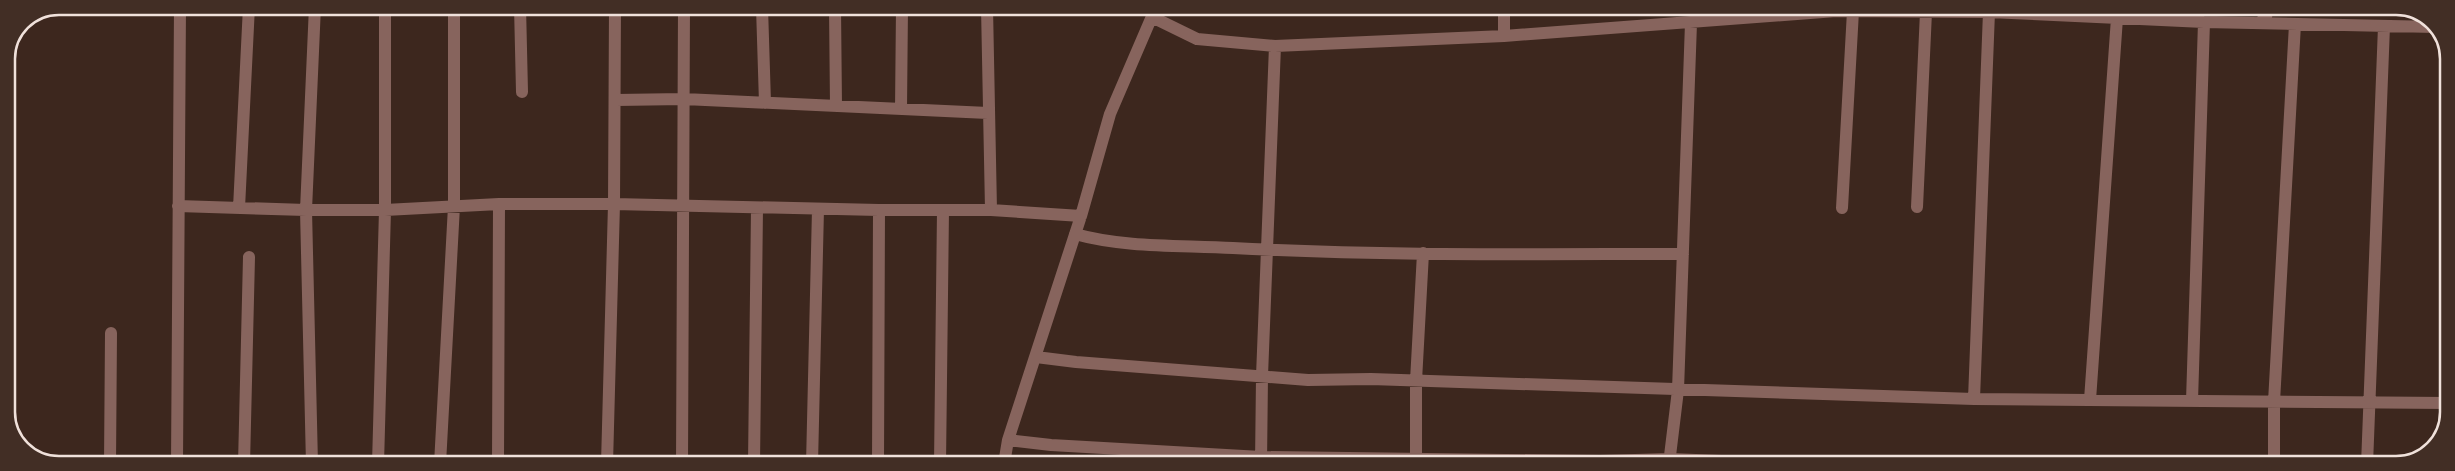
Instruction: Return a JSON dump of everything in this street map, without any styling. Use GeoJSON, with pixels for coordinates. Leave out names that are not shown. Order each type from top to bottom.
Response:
{"type":"FeatureCollection","features":[{"type":"Feature","properties":{"kind":"street"},"geometry":{"type":"LineString","coordinates":[[177,456],[180,15]]}},
{"type":"Feature","properties":{"kind":"street"},"geometry":{"type":"LineString","coordinates":[[239,208],[249,15]]}},
{"type":"Feature","properties":{"kind":"street"},"geometry":{"type":"LineString","coordinates":[[312,456],[306,210],[315,15]]}},
{"type":"Feature","properties":{"kind":"street"},"geometry":{"type":"LineString","coordinates":[[378,456],[385,210],[385,15]]}},
{"type":"Feature","properties":{"kind":"street"},"geometry":{"type":"LineString","coordinates":[[440,456],[454,206],[454,15]]}},
{"type":"Feature","properties":{"kind":"street"},"geometry":{"type":"LineString","coordinates":[[520,15],[522,92]]}},
{"type":"Feature","properties":{"kind":"street"},"geometry":{"type":"LineString","coordinates":[[607,456],[616,100],[615,15]]}},
{"type":"Feature","properties":{"kind":"street"},"geometry":{"type":"LineString","coordinates":[[682,456],[684,15]]}},
{"type":"Feature","properties":{"kind":"street"},"geometry":{"type":"LineString","coordinates":[[762,15],[765,103]]}},
{"type":"Feature","properties":{"kind":"street"},"geometry":{"type":"LineString","coordinates":[[835,15],[836,106]]}},
{"type":"Feature","properties":{"kind":"street"},"geometry":{"type":"LineString","coordinates":[[901,110],[902,15]]}},
{"type":"Feature","properties":{"kind":"street"},"geometry":{"type":"LineString","coordinates":[[987,15],[991,210]]}},
{"type":"Feature","properties":{"kind":"street"},"geometry":{"type":"LineString","coordinates":[[1007,456],[1014,441],[1036,356],[1078,235],[1081,216],[1110,114],[1156,15],[1177,30],[1197,39],[1275,46],[1504,36],[1691,23],[1752,15]]}},
{"type":"Feature","properties":{"kind":"street"},"geometry":{"type":"LineString","coordinates":[[1504,15],[1504,36]]}},
{"type":"Feature","properties":{"kind":"street"},"geometry":{"type":"LineString","coordinates":[[1842,208],[1853,15]]}},
{"type":"Feature","properties":{"kind":"street"},"geometry":{"type":"LineString","coordinates":[[1917,207],[1926,15]]}},
{"type":"Feature","properties":{"kind":"street"},"geometry":{"type":"LineString","coordinates":[[1974,399],[1989,15]]}},
{"type":"Feature","properties":{"kind":"street"},"geometry":{"type":"LineString","coordinates":[[2053,15],[2204,22],[2425,26]]}},
{"type":"Feature","properties":{"kind":"street"},"geometry":{"type":"LineString","coordinates":[[2260,23],[2266,15]]}},
{"type":"Feature","properties":{"kind":"street"},"geometry":{"type":"LineString","coordinates":[[2090,400],[2117,18]]}},
{"type":"Feature","properties":{"kind":"street"},"geometry":{"type":"LineString","coordinates":[[2192,401],[2204,22]]}},
{"type":"Feature","properties":{"kind":"street"},"geometry":{"type":"LineString","coordinates":[[1671,456],[1678,390],[1691,23]]}},
{"type":"Feature","properties":{"kind":"street"},"geometry":{"type":"LineString","coordinates":[[2274,456],[2274,402],[2296,24]]}},
{"type":"Feature","properties":{"kind":"street"},"geometry":{"type":"LineString","coordinates":[[2368,456],[2384,26]]}},
{"type":"Feature","properties":{"kind":"street"},"geometry":{"type":"LineString","coordinates":[[1261,456],[1262,376],[1275,46]]}},
{"type":"Feature","properties":{"kind":"street"},"geometry":{"type":"LineString","coordinates":[[616,100],[684,99],[988,114]]}},
{"type":"Feature","properties":{"kind":"street"},"geometry":{"type":"LineString","coordinates":[[178,206],[306,210],[385,210],[499,204],[614,204],[878,210],[991,210],[1081,216]]}},
{"type":"Feature","properties":{"kind":"street"},"geometry":{"type":"LineString","coordinates":[[498,456],[499,204]]}},
{"type":"Feature","properties":{"kind":"street"},"geometry":{"type":"LineString","coordinates":[[754,456],[757,208]]}},
{"type":"Feature","properties":{"kind":"street"},"geometry":{"type":"LineString","coordinates":[[812,456],[818,209]]}},
{"type":"Feature","properties":{"kind":"street"},"geometry":{"type":"LineString","coordinates":[[878,210],[878,456]]}},
{"type":"Feature","properties":{"kind":"street"},"geometry":{"type":"LineString","coordinates":[[940,456],[943,210]]}},
{"type":"Feature","properties":{"kind":"street"},"geometry":{"type":"LineString","coordinates":[[1078,235],[1114,242],[1267,250],[1683,254]]}},
{"type":"Feature","properties":{"kind":"street"},"geometry":{"type":"LineString","coordinates":[[1416,456],[1416,381],[1423,253]]}},
{"type":"Feature","properties":{"kind":"street"},"geometry":{"type":"LineString","coordinates":[[244,456],[249,258]]}},
{"type":"Feature","properties":{"kind":"street"},"geometry":{"type":"LineString","coordinates":[[110,456],[111,333]]}},
{"type":"Feature","properties":{"kind":"street"},"geometry":{"type":"LineString","coordinates":[[1036,356],[1076,362],[1308,380],[1416,381],[1974,399],[2440,403]]}},
{"type":"Feature","properties":{"kind":"street"},"geometry":{"type":"LineString","coordinates":[[1014,441],[1197,456]]}}]}
